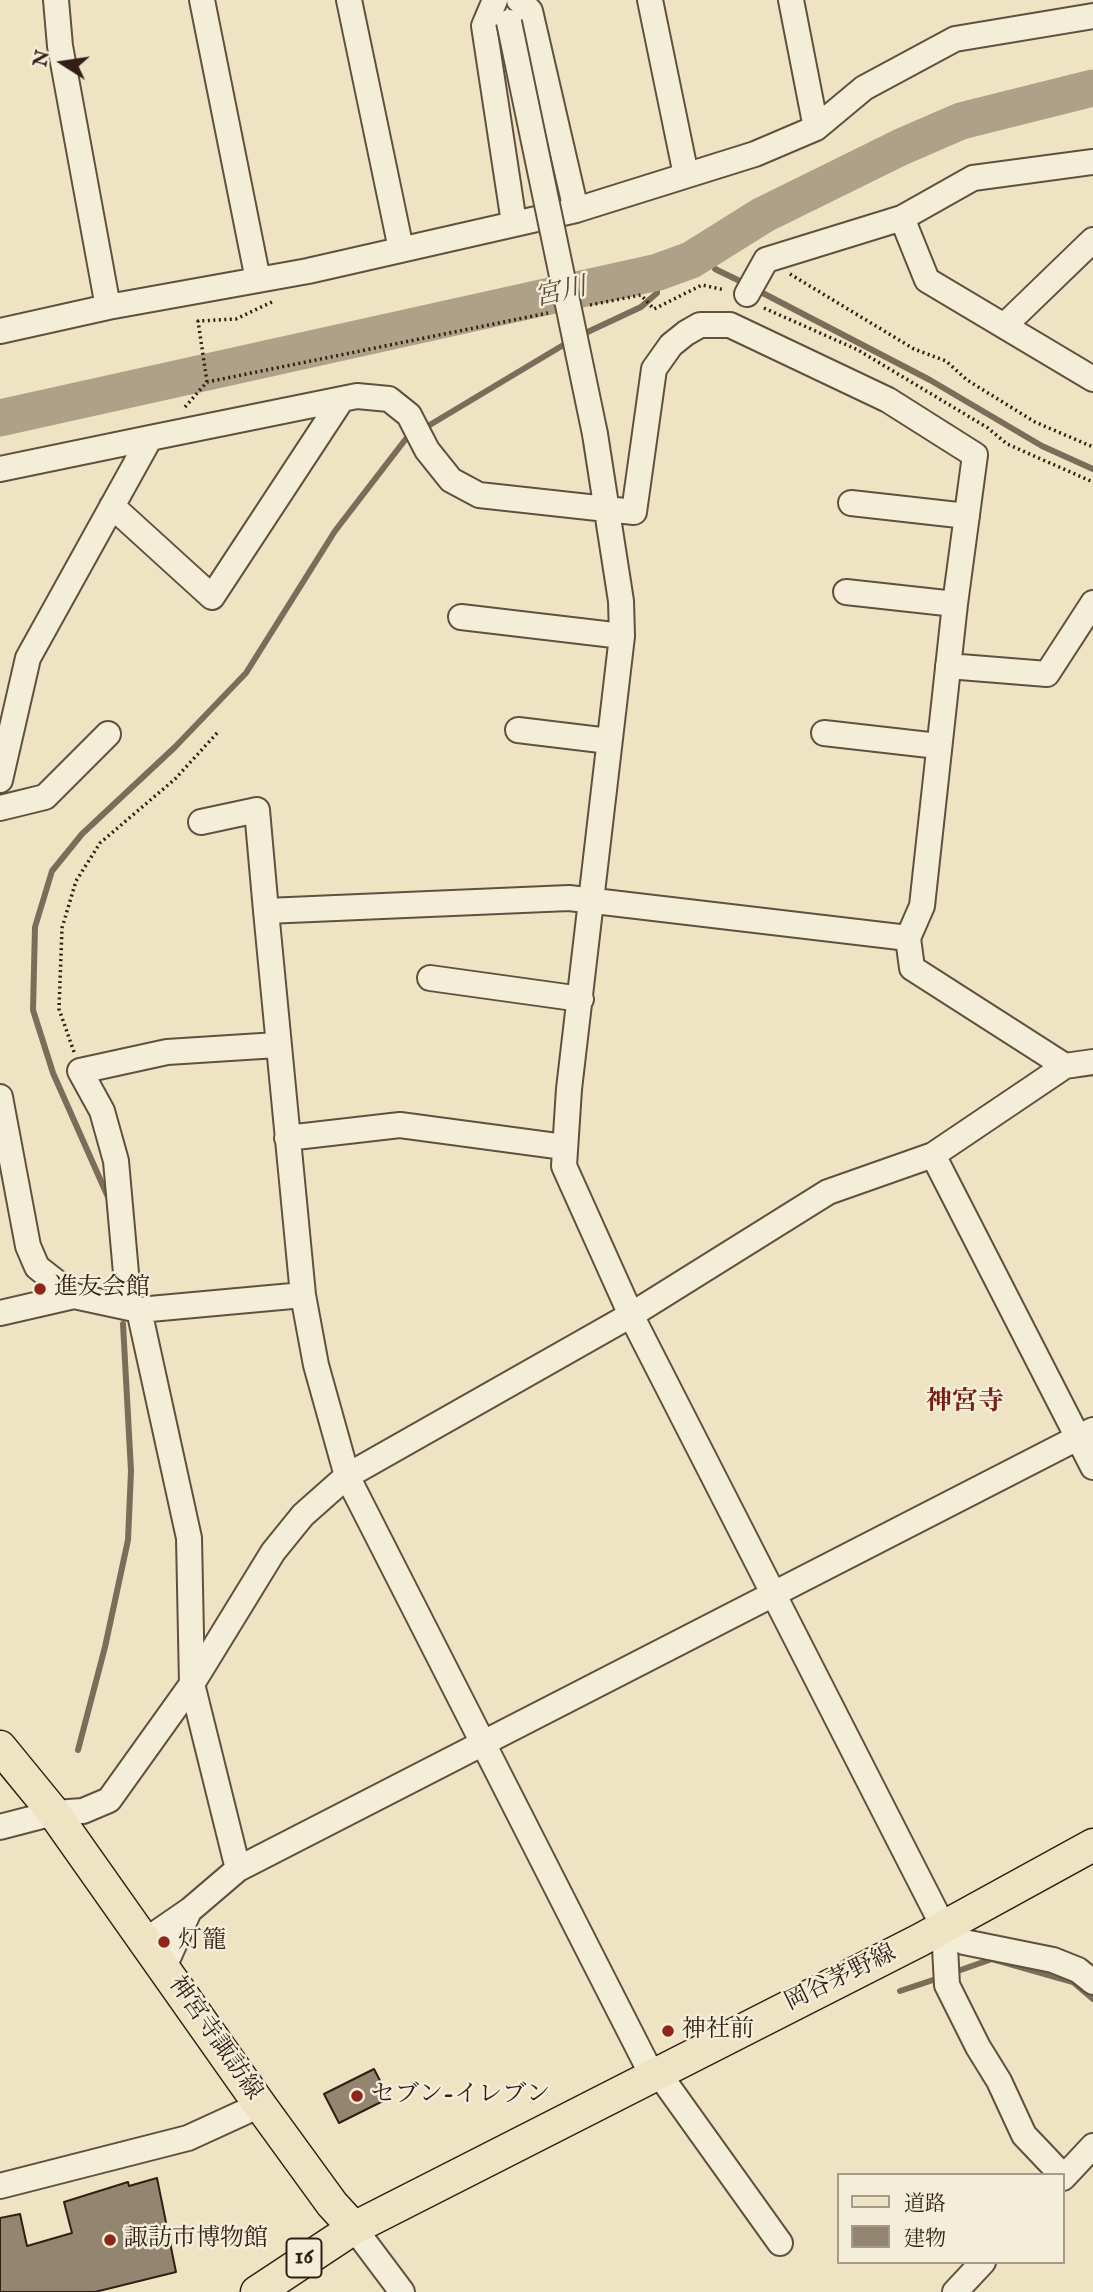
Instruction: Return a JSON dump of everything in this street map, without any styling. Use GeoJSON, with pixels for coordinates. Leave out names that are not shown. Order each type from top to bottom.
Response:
{"type":"FeatureCollection","features":[{"type":"Feature","properties":{"kind":"main road","name":"神宮寺諏訪線"},"geometry":{"type":"LineString","coordinates":[[0,1747],[54,1813],[260,2105],[332,2204],[354,2228]]}},
{"type":"Feature","properties":{"kind":"main road","name":"岡谷茅野線"},"geometry":{"type":"LineString","coordinates":[[257,2292],[354,2228],[944,1928],[1093,1845]]}},
{"type":"Feature","properties":{"kind":"street"},"geometry":{"type":"LineString","coordinates":[[56,0],[60,46],[108,307]]}},
{"type":"Feature","properties":{"kind":"street"},"geometry":{"type":"LineString","coordinates":[[202,0],[258,279]]}},
{"type":"Feature","properties":{"kind":"street"},"geometry":{"type":"LineString","coordinates":[[349,0],[401,249]]}},
{"type":"Feature","properties":{"kind":"street"},"geometry":{"type":"LineString","coordinates":[[495,0],[484,26],[514,223]]}},
{"type":"Feature","properties":{"kind":"street"},"geometry":{"type":"LineString","coordinates":[[650,0],[686,175]]}},
{"type":"Feature","properties":{"kind":"street"},"geometry":{"type":"LineString","coordinates":[[791,0],[816,128]]}},
{"type":"Feature","properties":{"kind":"street"},"geometry":{"type":"LineString","coordinates":[[576,210],[530,11],[511,7],[595,434],[621,601],[622,636],[564,1166],[572,1189],[631,1315],[776,1594],[944,1928],[947,1985],[1024,2135],[1060,2173]]}},
{"type":"Feature","properties":{"kind":"street"},"geometry":{"type":"LineString","coordinates":[[0,331],[108,307],[308,271],[576,210],[755,154],[816,128],[864,88],[955,38],[1093,16]]}},
{"type":"Feature","properties":{"kind":"street"},"geometry":{"type":"LineString","coordinates":[[747,294],[768,262],[902,218],[973,178],[1093,162]]}},
{"type":"Feature","properties":{"kind":"street"},"geometry":{"type":"LineString","coordinates":[[902,218],[927,280],[1093,379]]}},
{"type":"Feature","properties":{"kind":"street"},"geometry":{"type":"LineString","coordinates":[[1004,326],[1093,240]]}},
{"type":"Feature","properties":{"kind":"street"},"geometry":{"type":"LineString","coordinates":[[0,469],[357,396],[389,399],[409,415],[427,450],[451,480],[479,495],[634,512],[654,369],[671,345],[700,325],[730,325],[888,400],[975,455],[938,746],[922,906],[908,938],[912,968],[1065,1066]]}},
{"type":"Feature","properties":{"kind":"street"},"geometry":{"type":"LineString","coordinates":[[112,506],[212,597],[342,400]]}},
{"type":"Feature","properties":{"kind":"street"},"geometry":{"type":"LineString","coordinates":[[0,780],[9,700],[28,658],[150,438]]}},
{"type":"Feature","properties":{"kind":"street"},"geometry":{"type":"LineString","coordinates":[[851,503],[967,516]]}},
{"type":"Feature","properties":{"kind":"street"},"geometry":{"type":"LineString","coordinates":[[846,592],[955,604]]}},
{"type":"Feature","properties":{"kind":"street"},"geometry":{"type":"LineString","coordinates":[[948,666],[1047,674],[1093,603]]}},
{"type":"Feature","properties":{"kind":"street"},"geometry":{"type":"LineString","coordinates":[[461,617],[622,636]]}},
{"type":"Feature","properties":{"kind":"street"},"geometry":{"type":"LineString","coordinates":[[518,730],[609,741]]}},
{"type":"Feature","properties":{"kind":"street"},"geometry":{"type":"LineString","coordinates":[[824,733],[938,746]]}},
{"type":"Feature","properties":{"kind":"street"},"geometry":{"type":"LineString","coordinates":[[0,808],[45,797],[108,734]]}},
{"type":"Feature","properties":{"kind":"street"},"geometry":{"type":"LineString","coordinates":[[201,822],[257,810],[277,1045],[303,1295],[316,1365],[347,1476],[482,1743],[656,2075],[780,2243]]}},
{"type":"Feature","properties":{"kind":"street"},"geometry":{"type":"LineString","coordinates":[[265,911],[593,900],[908,938]]}},
{"type":"Feature","properties":{"kind":"street"},"geometry":{"type":"LineString","coordinates":[[430,978],[581,999]]}},
{"type":"Feature","properties":{"kind":"street"},"geometry":{"type":"LineString","coordinates":[[238,1869],[192,1684],[189,1538],[134,1309],[116,1161],[102,1111],[80,1071],[167,1052],[277,1045]]}},
{"type":"Feature","properties":{"kind":"street"},"geometry":{"type":"LineString","coordinates":[[0,1827],[54,1813],[83,1811],[108,1800],[192,1684],[273,1552],[303,1515],[347,1476],[631,1315],[828,1192],[933,1155],[1065,1066],[1093,1062]]}},
{"type":"Feature","properties":{"kind":"street"},"geometry":{"type":"LineString","coordinates":[[0,1097],[27,1246],[37,1267],[74,1296]]}},
{"type":"Feature","properties":{"kind":"street"},"geometry":{"type":"LineString","coordinates":[[287,1138],[400,1125],[564,1147]]}},
{"type":"Feature","properties":{"kind":"street"},"geometry":{"type":"LineString","coordinates":[[933,1155],[1085,1433],[1093,1466]]}},
{"type":"Feature","properties":{"kind":"street"},"geometry":{"type":"LineString","coordinates":[[11,1310],[74,1296],[134,1309],[303,1295]]}},
{"type":"Feature","properties":{"kind":"street"},"geometry":{"type":"LineString","coordinates":[[145,1941],[190,1910],[238,1869],[1085,1433]]}},
{"type":"Feature","properties":{"kind":"street"},"geometry":{"type":"LineString","coordinates":[[164,1967],[190,1910]]}},
{"type":"Feature","properties":{"kind":"street"},"geometry":{"type":"LineString","coordinates":[[944,1928],[964,1942],[1053,1959],[1078,1970],[1093,1982]]}},
{"type":"Feature","properties":{"kind":"street"},"geometry":{"type":"LineString","coordinates":[[0,2186],[188,2138],[260,2105]]}},
{"type":"Feature","properties":{"kind":"street"},"geometry":{"type":"LineString","coordinates":[[1065,2174],[1093,2146]]}},
{"type":"Feature","properties":{"kind":"street"},"geometry":{"type":"LineString","coordinates":[[354,2228],[402,2292]]}},
{"type":"Feature","properties":{"kind":"street"},"geometry":{"type":"LineString","coordinates":[[955,2292],[981,2264]]}},
{"type":"Feature","properties":{"kind":"path"},"geometry":{"type":"LineString","coordinates":[[768,262],[914,349],[946,361],[968,380],[1035,422],[1093,447]]}},
{"type":"Feature","properties":{"kind":"path"},"geometry":{"type":"LineString","coordinates":[[308,271],[285,296],[236,319],[198,321],[207,382],[560,311]]}},
{"type":"Feature","properties":{"kind":"path"},"geometry":{"type":"LineString","coordinates":[[587,306],[641,295],[654,309]]}},
{"type":"Feature","properties":{"kind":"path"},"geometry":{"type":"LineString","coordinates":[[80,1071],[58,1009],[62,928],[76,881],[100,843],[175,779],[218,732]]}},
{"type":"Feature","properties":{"kind":"building","name":"セブン-イレブン"},"geometry":{"type":"Polygon","coordinates":[[[374,2069],[389,2098],[339,2123],[324,2094],[374,2069]]]}},
{"type":"Feature","properties":{"kind":"building","name":"諏訪市博物館"},"geometry":{"type":"Polygon","coordinates":[[[157,2178],[176,2272],[95,2292],[0,2292],[0,2218],[20,2214],[27,2246],[72,2233],[64,2202],[128,2182],[129,2186],[157,2178]]]}},
{"type":"Feature","properties":{"kind":"waterway","name":"宮川"},"geometry":{"type":"LineString","coordinates":[[0,418],[658,272],[691,260],[763,215],[901,147],[961,121],[1093,88]]}},
{"type":"Feature","properties":{"kind":"waterway"},"geometry":{"type":"LineString","coordinates":[[706,251],[715,269],[746,284]]}},
{"type":"Feature","properties":{"kind":"waterway"},"geometry":{"type":"LineString","coordinates":[[579,336],[641,307],[657,293],[658,272]]}},
{"type":"Feature","properties":{"kind":"waterway"},"geometry":{"type":"LineString","coordinates":[[755,289],[930,380],[1042,446],[1093,469]]}},
{"type":"Feature","properties":{"kind":"waterway"},"geometry":{"type":"LineString","coordinates":[[423,429],[570,341]]}},
{"type":"Feature","properties":{"kind":"waterway"},"geometry":{"type":"LineString","coordinates":[[108,1197],[53,1073],[33,1010],[35,927],[52,871],[82,834],[175,747],[246,673],[335,531],[405,440],[413,434]]}},
{"type":"Feature","properties":{"kind":"waterway"},"geometry":{"type":"LineString","coordinates":[[78,1750],[105,1647],[128,1540],[131,1471],[123,1324]]}},
{"type":"Feature","properties":{"kind":"waterway"},"geometry":{"type":"LineString","coordinates":[[952,1973],[992,1959],[1073,1982],[1093,1999]]}},
{"type":"Feature","properties":{"kind":"waterway"},"geometry":{"type":"LineString","coordinates":[[900,1991],[942,1977]]}},
{"type":"Feature","properties":{"kind":"place","name":"進友会館"},"geometry":{"type":"Point","coordinates":[40,1289]}},
{"type":"Feature","properties":{"kind":"place","name":"灯籠"},"geometry":{"type":"Point","coordinates":[164,1942]}},
{"type":"Feature","properties":{"kind":"place","name":"神社前"},"geometry":{"type":"Point","coordinates":[668,2031]}},
{"type":"Feature","properties":{"kind":"place","name":"セブン-イレブン"},"geometry":{"type":"Point","coordinates":[357,2096]}},
{"type":"Feature","properties":{"kind":"place","name":"諏訪市博物館"},"geometry":{"type":"Point","coordinates":[110,2240]}},
{"type":"Feature","properties":{"kind":"district","name":"神宮寺"},"geometry":{"type":"Point","coordinates":[965,1404]}}]}
